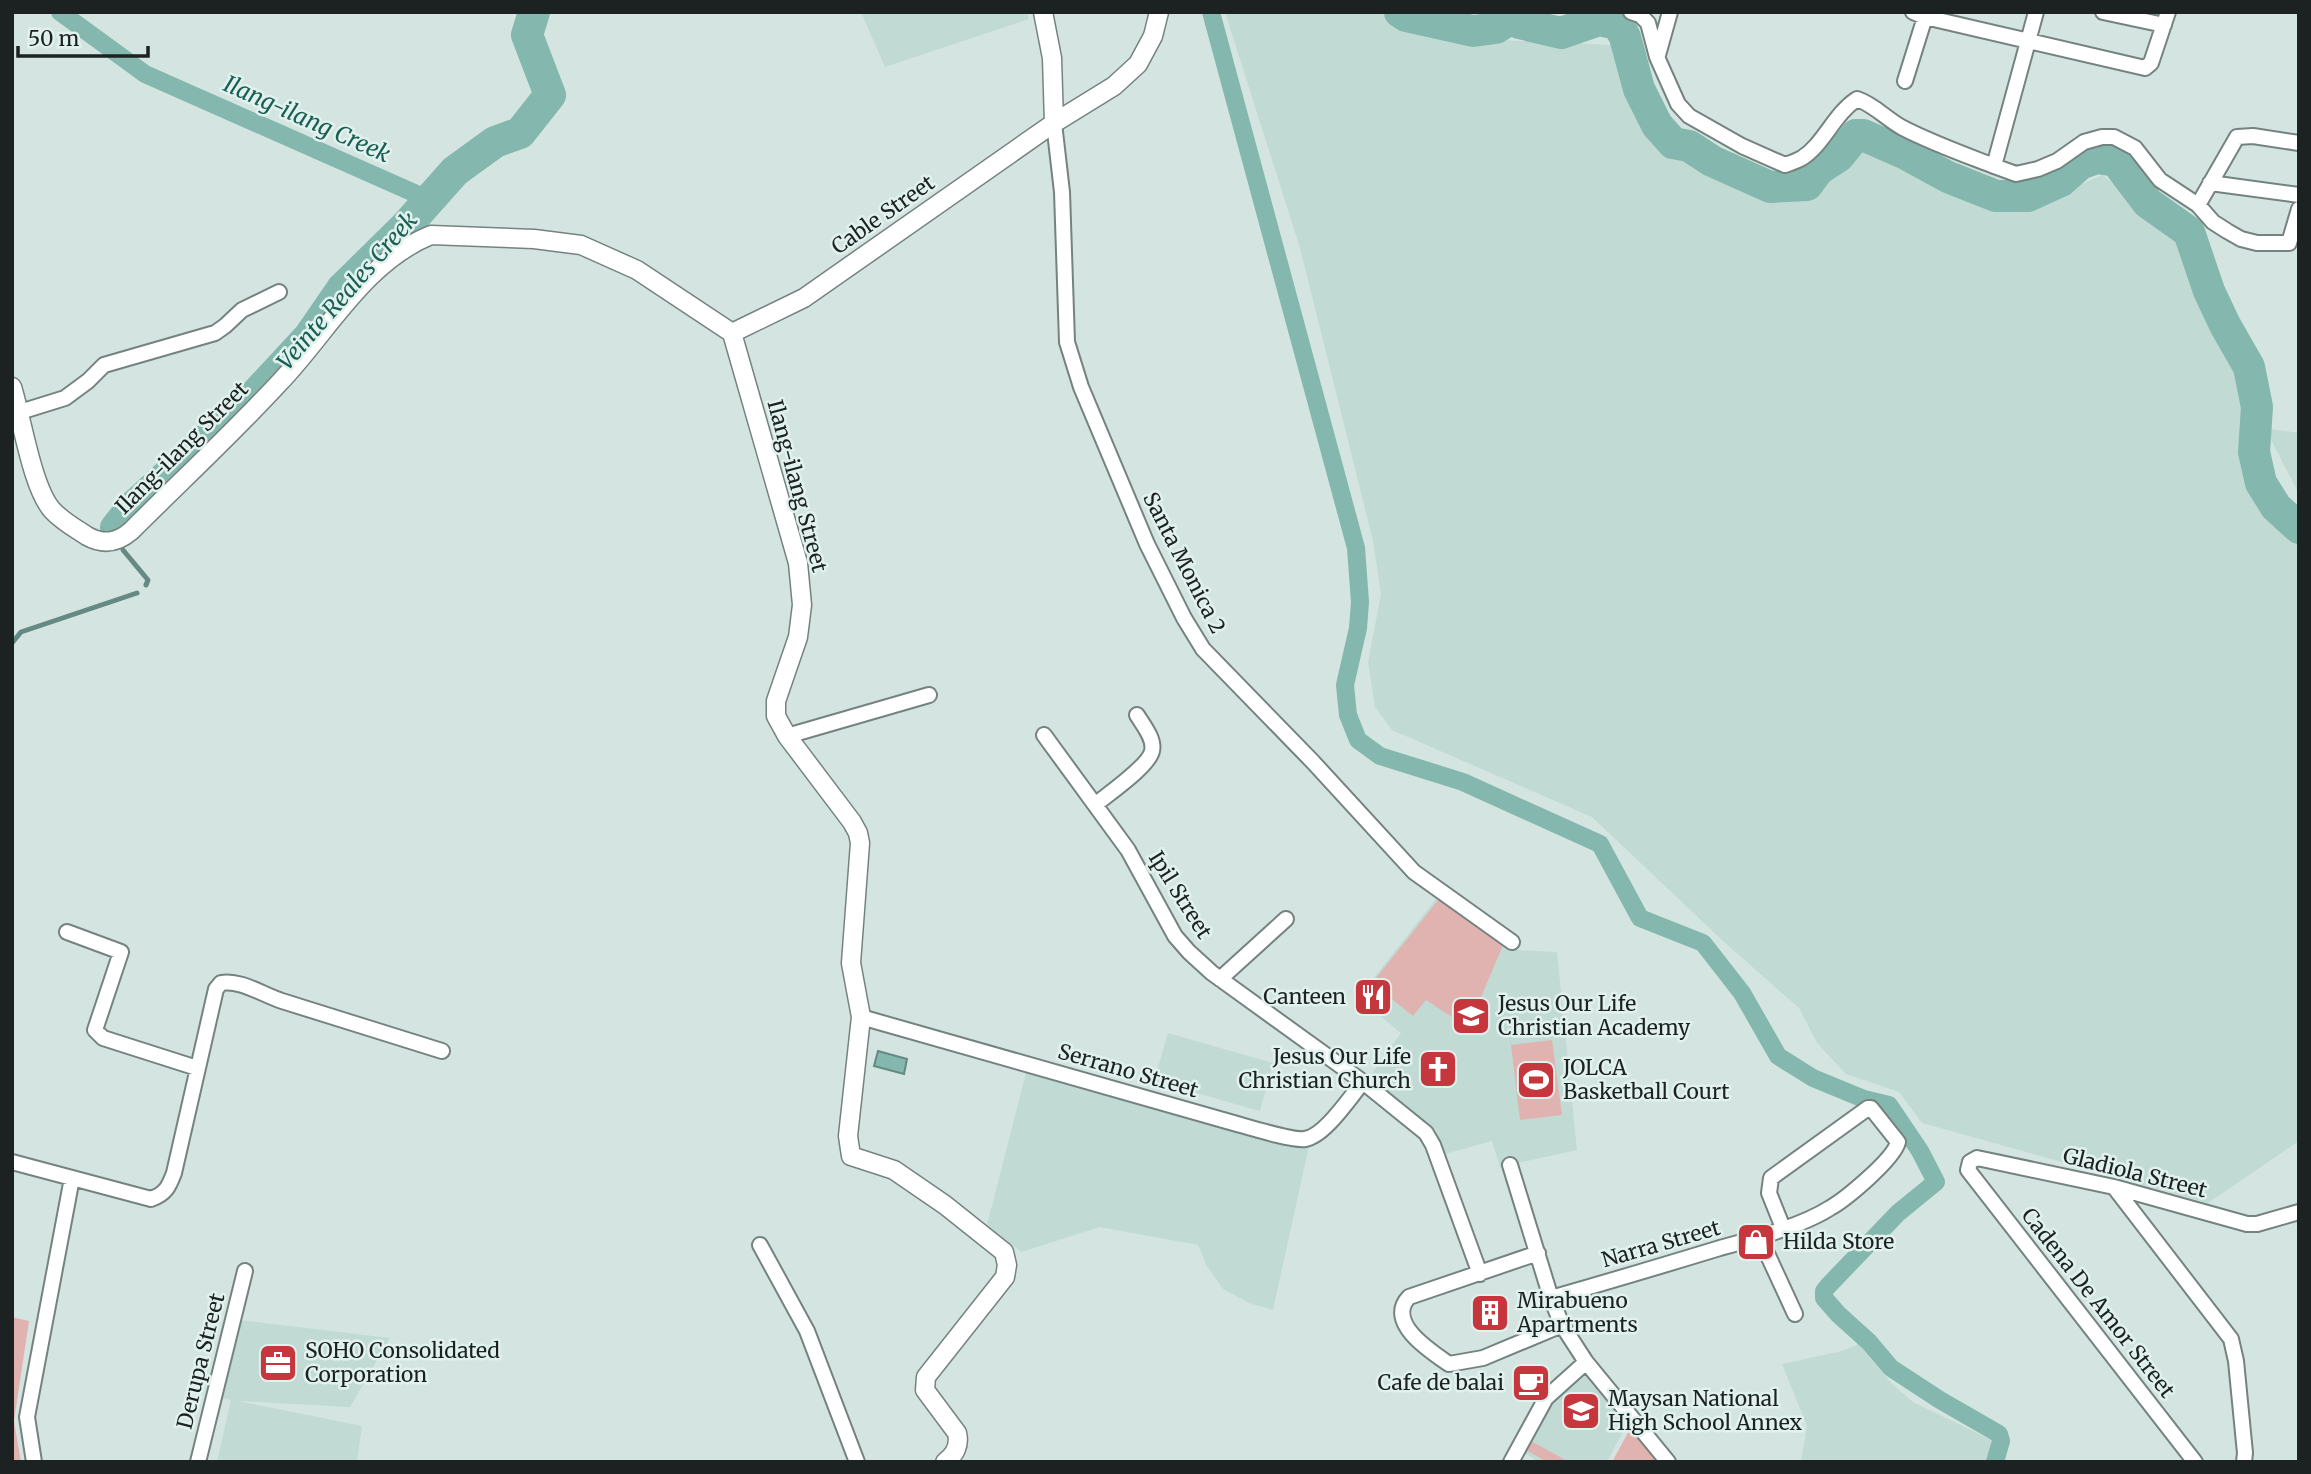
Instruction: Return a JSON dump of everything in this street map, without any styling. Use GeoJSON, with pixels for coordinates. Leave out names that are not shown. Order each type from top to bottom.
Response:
{"type":"FeatureCollection","features":[{"type":"Feature","properties":{"kind":"street"},"geometry":{"type":"LineString","coordinates":[[1043,12],[1052,58],[1054,123]]}},
{"type":"Feature","properties":{"kind":"street","name":"Cable Street"},"geometry":{"type":"LineString","coordinates":[[732,333],[804,298],[1054,123],[1114,86],[1138,64],[1153,36],[1159,12]]}},
{"type":"Feature","properties":{"kind":"street"},"geometry":{"type":"LineString","coordinates":[[1632,12],[1648,23],[1657,57],[1678,104],[1689,116],[1742,146],[1786,165],[1801,159],[1812,149],[1844,107],[1857,99],[1870,104],[1900,126],[1944,147],[2016,174],[2057,162],[2084,142],[2114,137],[2135,148],[2160,180],[2197,205],[2213,222],[2241,239],[2257,243],[2289,243],[2299,209]]}},
{"type":"Feature","properties":{"kind":"street"},"geometry":{"type":"LineString","coordinates":[[1657,57],[1670,12]]}},
{"type":"Feature","properties":{"kind":"street"},"geometry":{"type":"LineString","coordinates":[[1994,166],[2036,12]]}},
{"type":"Feature","properties":{"kind":"street"},"geometry":{"type":"LineString","coordinates":[[1905,81],[1919,15],[2145,68],[2151,63],[2166,18],[2103,12]]}},
{"type":"Feature","properties":{"kind":"street","name":"Santa Monica 2"},"geometry":{"type":"LineString","coordinates":[[1054,123],[1062,192],[1067,342],[1081,387],[1147,544],[1184,618],[1203,649],[1313,762],[1414,872],[1512,942]]}},
{"type":"Feature","properties":{"kind":"street"},"geometry":{"type":"LineString","coordinates":[[2197,205],[2237,137],[2253,136],[2299,143]]}},
{"type":"Feature","properties":{"kind":"street"},"geometry":{"type":"LineString","coordinates":[[2210,183],[2299,195]]}},
{"type":"Feature","properties":{"kind":"street","name":"Ilang-ilang Street"},"geometry":{"type":"LineString","coordinates":[[12,387],[39,491],[52,510],[71,526],[99,542],[122,539],[131,531],[280,383],[364,281],[417,241],[431,235],[534,239],[581,245],[637,270],[732,333],[798,563],[802,605],[798,637],[776,701],[776,716],[787,736],[858,834],[860,857],[851,962],[861,1017],[848,1136],[851,1156],[894,1170],[945,1205],[1004,1252],[1007,1265],[1005,1277],[924,1382],[925,1390],[959,1439],[956,1451],[945,1462]]}},
{"type":"Feature","properties":{"kind":"street"},"geometry":{"type":"LineString","coordinates":[[20,412],[65,398],[104,365],[215,332],[242,310],[279,292]]}},
{"type":"Feature","properties":{"kind":"street"},"geometry":{"type":"LineString","coordinates":[[787,736],[929,695]]}},
{"type":"Feature","properties":{"kind":"street"},"geometry":{"type":"LineString","coordinates":[[1095,805],[1141,766],[1152,753],[1148,732],[1137,715]]}},
{"type":"Feature","properties":{"kind":"street","name":"Ipil Street"},"geometry":{"type":"LineString","coordinates":[[1044,735],[1128,850],[1175,936],[1189,952],[1220,979],[1363,1082],[1426,1133],[1433,1145],[1480,1274]]}},
{"type":"Feature","properties":{"kind":"street"},"geometry":{"type":"LineString","coordinates":[[1220,979],[1286,919]]}},
{"type":"Feature","properties":{"kind":"street"},"geometry":{"type":"LineString","coordinates":[[67,932],[121,952],[95,1030],[98,1035],[197,1069]]}},
{"type":"Feature","properties":{"kind":"street"},"geometry":{"type":"LineString","coordinates":[[12,1162],[151,1199],[160,1196],[167,1190],[174,1173],[216,989],[221,983],[228,982],[442,1051]]}},
{"type":"Feature","properties":{"kind":"street","name":"Serrano Street"},"geometry":{"type":"LineString","coordinates":[[861,1017],[1277,1135],[1305,1139],[1321,1131],[1363,1082]]}},
{"type":"Feature","properties":{"kind":"street","name":"Narra Street"},"geometry":{"type":"LineString","coordinates":[[1551,1298],[1759,1236],[1783,1228],[1830,1209],[1873,1174],[1896,1148],[1898,1142],[1871,1108],[1771,1178],[1769,1192],[1783,1228]]}},
{"type":"Feature","properties":{"kind":"street","name":"Gladiola Street"},"geometry":{"type":"LineString","coordinates":[[1968,1170],[1970,1162],[1977,1158],[2114,1187],[2246,1224],[2257,1224],[2299,1212]]}},
{"type":"Feature","properties":{"kind":"street"},"geometry":{"type":"LineString","coordinates":[[1510,1165],[1551,1298],[1562,1325],[1586,1362],[1668,1462]]}},
{"type":"Feature","properties":{"kind":"street","name":"Cadena De Amor Street"},"geometry":{"type":"LineString","coordinates":[[1968,1170],[2196,1462]]}},
{"type":"Feature","properties":{"kind":"street"},"geometry":{"type":"LineString","coordinates":[[34,1462],[27,1417],[72,1178]]}},
{"type":"Feature","properties":{"kind":"street"},"geometry":{"type":"LineString","coordinates":[[2114,1187],[2231,1339],[2236,1361],[2244,1462]]}},
{"type":"Feature","properties":{"kind":"street"},"geometry":{"type":"LineString","coordinates":[[1759,1236],[1795,1314]]}},
{"type":"Feature","properties":{"kind":"street"},"geometry":{"type":"LineString","coordinates":[[760,1245],[807,1331],[857,1462]]}},
{"type":"Feature","properties":{"kind":"street"},"geometry":{"type":"LineString","coordinates":[[1538,1253],[1409,1297],[1402,1304],[1404,1324],[1429,1350],[1449,1364],[1483,1358],[1562,1325]]}},
{"type":"Feature","properties":{"kind":"street","name":"Derupa Street"},"geometry":{"type":"LineString","coordinates":[[198,1462],[245,1271]]}},
{"type":"Feature","properties":{"kind":"street"},"geometry":{"type":"LineString","coordinates":[[1511,1462],[1546,1398],[1586,1362]]}},
{"type":"Feature","properties":{"kind":"shaded area"},"geometry":{"type":"Polygon","coordinates":[[[861,12],[1027,12],[1029,19],[885,67],[861,12]]]}},
{"type":"Feature","properties":{"kind":"shaded area"},"geometry":{"type":"Polygon","coordinates":[[[1225,12],[1378,12],[1434,37],[1611,45],[1646,133],[1752,190],[1800,201],[1863,151],[2020,212],[2102,175],[2184,238],[2214,325],[2244,366],[2251,416],[2248,472],[2288,540],[2299,546],[2299,1141],[2208,1203],[1922,1123],[1899,1092],[1846,1074],[1817,1043],[1799,1008],[1723,941],[1592,817],[1392,730],[1375,707],[1368,662],[1381,594],[1373,541],[1300,248],[1225,12]]]}},
{"type":"Feature","properties":{"kind":"shaded area"},"geometry":{"type":"Polygon","coordinates":[[[2265,428],[2299,433],[2299,494],[2265,428]]]}},
{"type":"Feature","properties":{"kind":"shaded area","name":"Jesus Our Life Christian Academy"},"geometry":{"type":"Polygon","coordinates":[[[1439,895],[1517,950],[1557,952],[1577,1150],[1500,1167],[1492,1141],[1445,1154],[1436,1130],[1368,1079],[1401,1033],[1358,998],[1439,895]]]}},
{"type":"Feature","properties":{"kind":"shaded area"},"geometry":{"type":"Polygon","coordinates":[[[1439,899],[1503,945],[1468,1028],[1426,1000],[1413,1016],[1372,983],[1439,899]]]}},
{"type":"Feature","properties":{"kind":"shaded area"},"geometry":{"type":"Polygon","coordinates":[[[1168,1033],[1273,1063],[1260,1111],[1154,1081],[1168,1033]]]}},
{"type":"Feature","properties":{"kind":"shaded area","name":"JOLCA Basketball Court"},"geometry":{"type":"Polygon","coordinates":[[[1552,1040],[1562,1115],[1520,1120],[1511,1045],[1552,1040]]]}},
{"type":"Feature","properties":{"kind":"shaded area"},"geometry":{"type":"Polygon","coordinates":[[[878,1051],[907,1059],[904,1074],[874,1066],[878,1051]]]}},
{"type":"Feature","properties":{"kind":"shaded area"},"geometry":{"type":"Polygon","coordinates":[[[1027,1069],[1309,1146],[1273,1310],[1249,1303],[1223,1289],[1207,1266],[1198,1245],[1100,1227],[1021,1252],[987,1225],[1027,1069]]]}},
{"type":"Feature","properties":{"kind":"shaded area"},"geometry":{"type":"Polygon","coordinates":[[[12,1317],[29,1321],[14,1421],[21,1462],[12,1462],[12,1317]]]}},
{"type":"Feature","properties":{"kind":"shaded area"},"geometry":{"type":"Polygon","coordinates":[[[239,1320],[390,1338],[350,1407],[238,1401],[362,1426],[357,1462],[217,1462],[231,1400],[222,1398],[239,1320]]]}},
{"type":"Feature","properties":{"kind":"shaded area"},"geometry":{"type":"Polygon","coordinates":[[[1859,1344],[1891,1383],[1913,1402],[1991,1440],[1988,1462],[1801,1462],[1807,1426],[1782,1364],[1842,1351],[1859,1344]]]}},
{"type":"Feature","properties":{"kind":"shaded area","name":"Maysan National High School Annex"},"geometry":{"type":"Polygon","coordinates":[[[1585,1367],[1628,1422],[1607,1462],[1539,1462],[1521,1451],[1548,1400],[1585,1367]]]}},
{"type":"Feature","properties":{"kind":"shaded area"},"geometry":{"type":"Polygon","coordinates":[[[1632,1425],[1662,1462],[1612,1462],[1632,1425]]]}},
{"type":"Feature","properties":{"kind":"shaded area"},"geometry":{"type":"Polygon","coordinates":[[[1531,1441],[1569,1462],[1547,1462],[1526,1450],[1531,1441]]]}},
{"type":"Feature","properties":{"kind":"waterway","name":"Ilang-ilang Creek"},"geometry":{"type":"LineString","coordinates":[[60,12],[145,74],[430,200]]}},
{"type":"Feature","properties":{"kind":"waterway","name":"Veinte Reales Creek"},"geometry":{"type":"LineString","coordinates":[[116,528],[132,508],[256,394],[309,337],[342,289],[407,225],[455,171],[495,142],[520,133],[550,95],[527,35],[534,12]]}},
{"type":"Feature","properties":{"kind":"waterway"},"geometry":{"type":"LineString","coordinates":[[1211,12],[1356,548],[1360,602],[1358,628],[1345,685],[1348,715],[1358,740],[1380,756],[1463,782],[1600,844],[1640,918],[1703,943],[1742,993],[1778,1056],[1813,1078],[1864,1099],[1889,1105],[1920,1151],[1936,1182],[1898,1213],[1828,1286],[1824,1291],[1824,1298],[1891,1368],[1999,1434],[2001,1441],[1995,1462]]}},
{"type":"Feature","properties":{"kind":"waterway"},"geometry":{"type":"LineString","coordinates":[[1400,12],[1406,16],[1473,31],[1496,28],[1512,18],[1519,23],[1561,33],[1599,20],[1618,24],[1625,37],[1639,89],[1657,125],[1673,143],[1689,146],[1712,161],[1770,187],[1807,185],[1819,169],[1839,156],[1856,135],[1863,135],[1948,177],[1996,196],[2028,196],[2061,181],[2080,164],[2097,158],[2116,161],[2148,203],[2189,232],[2209,291],[2249,367],[2257,407],[2254,452],[2261,483],[2276,507],[2299,528]]}},
{"type":"Feature","properties":{"kind":"waterway"},"geometry":{"type":"LineString","coordinates":[[123,550],[148,580],[146,585]]}},
{"type":"Feature","properties":{"kind":"waterway"},"geometry":{"type":"LineString","coordinates":[[12,643],[21,632],[137,593]]}},
{"type":"Feature","properties":{"kind":"place","name":"Canteen"},"geometry":{"type":"Point","coordinates":[1373,997]}},
{"type":"Feature","properties":{"kind":"place","name":"Jesus Our Life Christian Academy"},"geometry":{"type":"Point","coordinates":[1471,1016]}},
{"type":"Feature","properties":{"kind":"place","name":"Jesus Our Life Christian Church"},"geometry":{"type":"Point","coordinates":[1438,1069]}},
{"type":"Feature","properties":{"kind":"place","name":"JOLCA Basketball Court"},"geometry":{"type":"Point","coordinates":[1536,1080]}},
{"type":"Feature","properties":{"kind":"place","name":"Hilda Store"},"geometry":{"type":"Point","coordinates":[1756,1242]}},
{"type":"Feature","properties":{"kind":"place","name":"Mirabueno Apartments"},"geometry":{"type":"Point","coordinates":[1490,1313]}},
{"type":"Feature","properties":{"kind":"place","name":"SOHO Consolidated Corporation"},"geometry":{"type":"Point","coordinates":[278,1363]}},
{"type":"Feature","properties":{"kind":"place","name":"Cafe de balai"},"geometry":{"type":"Point","coordinates":[1531,1383]}},
{"type":"Feature","properties":{"kind":"place","name":"Maysan National High School Annex"},"geometry":{"type":"Point","coordinates":[1581,1411]}}]}
